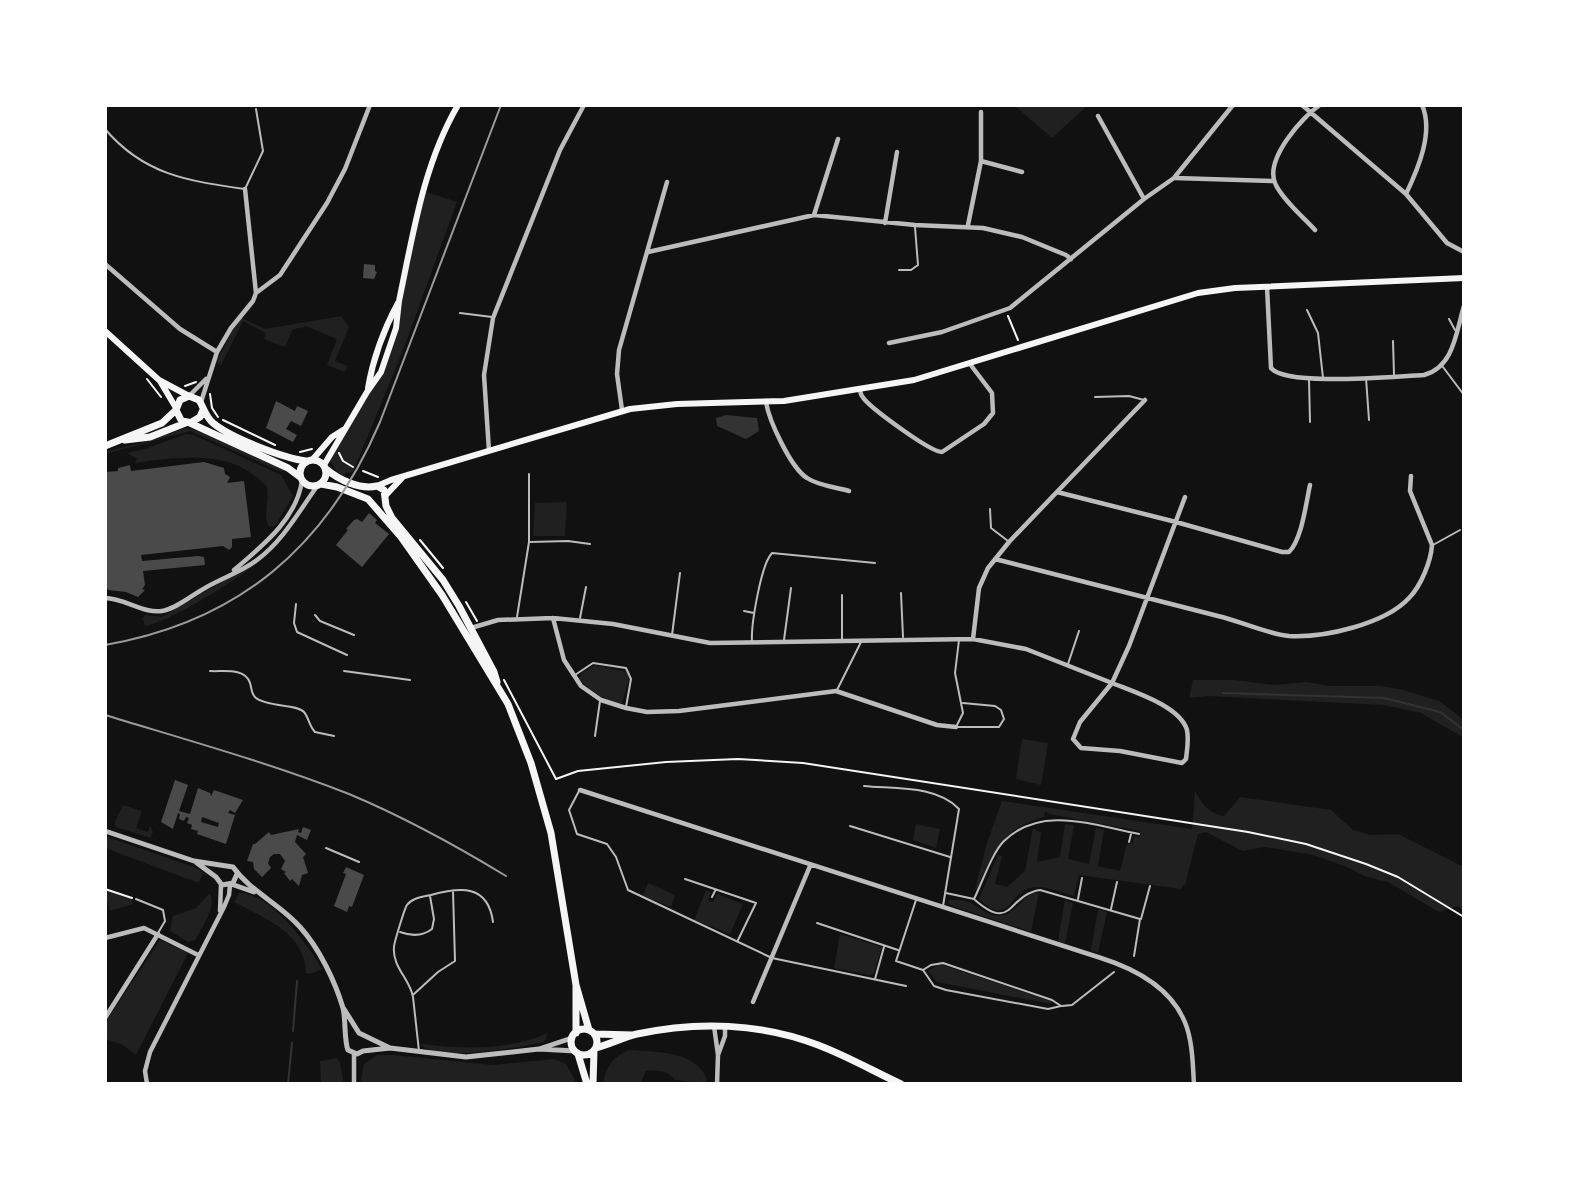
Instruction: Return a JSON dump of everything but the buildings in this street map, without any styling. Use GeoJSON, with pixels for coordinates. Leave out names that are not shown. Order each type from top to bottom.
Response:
{"type":"FeatureCollection","features":[{"type":"Feature","properties":{"kind":"main road"},"geometry":{"type":"LineString","coordinates":[[319,485],[326,477],[325,467],[343,430],[381,372],[388,355],[399,318],[399,301],[430,166],[442,134],[458,105]]}},
{"type":"Feature","properties":{"kind":"main road"},"geometry":{"type":"LineString","coordinates":[[468,630],[420,561],[370,501],[367,494],[374,487],[622,410],[677,404],[810,398],[914,380],[1181,296],[1221,289],[1464,278]]}},
{"type":"Feature","properties":{"kind":"main road"},"geometry":{"type":"LineString","coordinates":[[367,392],[372,367],[399,301]]}},
{"type":"Feature","properties":{"kind":"main road"},"geometry":{"type":"LineString","coordinates":[[105,331],[159,380],[196,398],[213,422],[225,430],[281,456],[310,460],[340,478],[384,490],[392,518],[435,570],[468,630],[501,681],[519,729],[546,815],[558,869],[576,985],[597,1043],[593,1084]]}},
{"type":"Feature","properties":{"kind":"main road"},"geometry":{"type":"LineString","coordinates":[[159,380],[181,420],[288,468],[311,486],[319,485],[381,503],[402,478]]}},
{"type":"Feature","properties":{"kind":"main road"},"geometry":{"type":"LineString","coordinates":[[105,446],[162,423],[176,409],[180,400],[189,396]]}},
{"type":"Feature","properties":{"kind":"main road"},"geometry":{"type":"LineString","coordinates":[[122,440],[150,437],[189,423],[200,417],[202,407]]}},
{"type":"Feature","properties":{"kind":"main road"},"geometry":{"type":"LineString","coordinates":[[301,479],[300,468],[343,430]]}},
{"type":"Feature","properties":{"kind":"main road"},"geometry":{"type":"LineString","coordinates":[[576,985],[572,1045],[587,1084]]}},
{"type":"Feature","properties":{"kind":"main road"},"geometry":{"type":"LineString","coordinates":[[576,1052],[586,1055],[634,1035],[666,1030],[714,1026],[771,1031],[808,1041],[901,1084]]}},
{"type":"Feature","properties":{"kind":"main road"},"geometry":{"type":"LineString","coordinates":[[574,1035],[583,1029],[634,1035]]}},
{"type":"Feature","properties":{"kind":"street"},"geometry":{"type":"LineString","coordinates":[[256,293],[280,275],[327,204],[345,169],[370,105]]}},
{"type":"Feature","properties":{"kind":"street"},"geometry":{"type":"LineString","coordinates":[[489,451],[484,375],[493,318],[560,150],[584,105]]}},
{"type":"Feature","properties":{"kind":"street"},"geometry":{"type":"LineString","coordinates":[[889,343],[943,332],[1006,310],[1174,178],[1233,105]]}},
{"type":"Feature","properties":{"kind":"street"},"geometry":{"type":"LineString","coordinates":[[1302,105],[1406,194],[1447,243],[1464,252]]}},
{"type":"Feature","properties":{"kind":"street"},"geometry":{"type":"LineString","coordinates":[[1315,230],[1280,192],[1274,181],[1275,165],[1289,136],[1311,111],[1320,105]]}},
{"type":"Feature","properties":{"kind":"street"},"geometry":{"type":"LineString","coordinates":[[1406,194],[1427,127],[1422,105]]}},
{"type":"Feature","properties":{"kind":"street"},"geometry":{"type":"LineString","coordinates":[[968,225],[981,161],[981,112]]}},
{"type":"Feature","properties":{"kind":"street"},"geometry":{"type":"LineString","coordinates":[[1098,116],[1144,199]]}},
{"type":"Feature","properties":{"kind":"street"},"geometry":{"type":"LineString","coordinates":[[814,215],[838,139]]}},
{"type":"Feature","properties":{"kind":"street"},"geometry":{"type":"LineString","coordinates":[[884,223],[897,152]]}},
{"type":"Feature","properties":{"kind":"street"},"geometry":{"type":"LineString","coordinates":[[981,161],[1022,172]]}},
{"type":"Feature","properties":{"kind":"street"},"geometry":{"type":"LineString","coordinates":[[1174,178],[1274,181]]}},
{"type":"Feature","properties":{"kind":"street"},"geometry":{"type":"LineString","coordinates":[[622,410],[617,374],[619,350],[667,182]]}},
{"type":"Feature","properties":{"kind":"street"},"geometry":{"type":"LineString","coordinates":[[202,407],[207,378],[217,352],[256,293],[245,189]]}},
{"type":"Feature","properties":{"kind":"street"},"geometry":{"type":"LineString","coordinates":[[648,252],[814,215],[915,226],[968,225],[1022,237],[1071,259]]}},
{"type":"Feature","properties":{"kind":"street"},"geometry":{"type":"LineString","coordinates":[[105,264],[180,329],[217,352]]}},
{"type":"Feature","properties":{"kind":"street"},"geometry":{"type":"LineString","coordinates":[[1266,287],[1270,363],[1274,372],[1308,379],[1424,375],[1435,372],[1443,366],[1450,354],[1464,306]]}},
{"type":"Feature","properties":{"kind":"street"},"geometry":{"type":"LineString","coordinates":[[860,390],[866,401],[929,449],[942,452],[980,427],[993,413],[992,393],[970,364]]}},
{"type":"Feature","properties":{"kind":"street"},"geometry":{"type":"LineString","coordinates":[[189,396],[207,378]]}},
{"type":"Feature","properties":{"kind":"street"},"geometry":{"type":"LineString","coordinates":[[974,639],[979,588],[988,568],[1009,542],[1144,400]]}},
{"type":"Feature","properties":{"kind":"street"},"geometry":{"type":"LineString","coordinates":[[766,402],[776,429],[802,473],[813,481],[849,491]]}},
{"type":"Feature","properties":{"kind":"street"},"geometry":{"type":"LineString","coordinates":[[995,559],[1221,616],[1288,636],[1336,631],[1378,618],[1401,606],[1410,597],[1424,572],[1433,545],[1410,491],[1410,476]]}},
{"type":"Feature","properties":{"kind":"street"},"geometry":{"type":"LineString","coordinates":[[105,598],[152,610],[166,610],[231,573],[269,542],[295,502],[301,479]]}},
{"type":"Feature","properties":{"kind":"street"},"geometry":{"type":"LineString","coordinates":[[231,573],[246,568],[267,552],[319,485]]}},
{"type":"Feature","properties":{"kind":"street"},"geometry":{"type":"LineString","coordinates":[[1056,492],[1289,552],[1294,548],[1310,485]]}},
{"type":"Feature","properties":{"kind":"street"},"geometry":{"type":"LineString","coordinates":[[468,630],[493,621],[553,618],[580,620],[709,643],[903,638],[974,639],[1004,643],[1112,683],[1171,710],[1180,717],[1186,729],[1186,759],[1182,763],[1120,751],[1081,748],[1073,738],[1076,729],[1112,683],[1185,497]]}},
{"type":"Feature","properties":{"kind":"street"},"geometry":{"type":"LineString","coordinates":[[553,618],[561,652],[573,676],[581,686],[601,700],[625,708],[646,712],[679,711],[836,691],[937,725],[956,727]]}},
{"type":"Feature","properties":{"kind":"street"},"geometry":{"type":"LineString","coordinates":[[580,790],[1143,974],[1169,997],[1181,1014],[1191,1040],[1194,1084]]}},
{"type":"Feature","properties":{"kind":"street"},"geometry":{"type":"LineString","coordinates":[[105,831],[194,861],[231,866],[257,893],[285,913],[307,935],[342,1007],[366,1042],[363,1051]]}},
{"type":"Feature","properties":{"kind":"street"},"geometry":{"type":"LineString","coordinates":[[194,861],[221,884],[219,914]]}},
{"type":"Feature","properties":{"kind":"street"},"geometry":{"type":"LineString","coordinates":[[216,877],[217,870],[222,866]]}},
{"type":"Feature","properties":{"kind":"street"},"geometry":{"type":"LineString","coordinates":[[753,1002],[810,866]]}},
{"type":"Feature","properties":{"kind":"street"},"geometry":{"type":"LineString","coordinates":[[147,1084],[145,1071],[150,1052],[228,899],[237,874]]}},
{"type":"Feature","properties":{"kind":"street"},"geometry":{"type":"LineString","coordinates":[[221,884],[257,893]]}},
{"type":"Feature","properties":{"kind":"street"},"geometry":{"type":"LineString","coordinates":[[105,938],[141,928],[198,955]]}},
{"type":"Feature","properties":{"kind":"street"},"geometry":{"type":"LineString","coordinates":[[105,1018],[158,934]]}},
{"type":"Feature","properties":{"kind":"street"},"geometry":{"type":"LineString","coordinates":[[342,1007],[346,1046],[354,1054],[354,1084]]}},
{"type":"Feature","properties":{"kind":"street"},"geometry":{"type":"LineString","coordinates":[[714,1026],[718,1055],[717,1084]]}},
{"type":"Feature","properties":{"kind":"street"},"geometry":{"type":"LineString","coordinates":[[718,1055],[725,1036],[725,1027]]}},
{"type":"Feature","properties":{"kind":"street"},"geometry":{"type":"LineString","coordinates":[[347,1037],[352,1033],[361,1035],[390,1048]]}},
{"type":"Feature","properties":{"kind":"street"},"geometry":{"type":"LineString","coordinates":[[539,1049],[574,1035]]}},
{"type":"Feature","properties":{"kind":"street"},"geometry":{"type":"LineString","coordinates":[[354,1054],[390,1048],[477,1057],[539,1049],[576,1052]]}},
{"type":"Feature","properties":{"kind":"lane"},"geometry":{"type":"LineString","coordinates":[[105,129],[146,165],[195,182],[245,189],[263,151],[256,109]]}},
{"type":"Feature","properties":{"kind":"lane"},"geometry":{"type":"LineString","coordinates":[[899,270],[911,270],[918,265],[915,226]]}},
{"type":"Feature","properties":{"kind":"lane"},"geometry":{"type":"LineString","coordinates":[[1307,310],[1318,333],[1323,379]]}},
{"type":"Feature","properties":{"kind":"lane"},"geometry":{"type":"LineString","coordinates":[[460,313],[493,318]]}},
{"type":"Feature","properties":{"kind":"lane"},"geometry":{"type":"LineString","coordinates":[[1449,319],[1456,332],[1464,337]]}},
{"type":"Feature","properties":{"kind":"lane"},"geometry":{"type":"LineString","coordinates":[[1393,341],[1394,376]]}},
{"type":"Feature","properties":{"kind":"lane"},"geometry":{"type":"LineString","coordinates":[[1443,366],[1464,394]]}},
{"type":"Feature","properties":{"kind":"lane"},"geometry":{"type":"LineString","coordinates":[[1366,377],[1369,420]]}},
{"type":"Feature","properties":{"kind":"lane"},"geometry":{"type":"LineString","coordinates":[[1308,379],[1310,422]]}},
{"type":"Feature","properties":{"kind":"lane"},"geometry":{"type":"LineString","coordinates":[[1095,397],[1129,396],[1144,400]]}},
{"type":"Feature","properties":{"kind":"lane"},"geometry":{"type":"LineString","coordinates":[[517,618],[529,542],[529,474]]}},
{"type":"Feature","properties":{"kind":"lane"},"geometry":{"type":"LineString","coordinates":[[990,509],[991,528],[1009,542]]}},
{"type":"Feature","properties":{"kind":"lane"},"geometry":{"type":"LineString","coordinates":[[1433,545],[1460,530]]}},
{"type":"Feature","properties":{"kind":"lane"},"geometry":{"type":"LineString","coordinates":[[529,542],[568,541],[590,544]]}},
{"type":"Feature","properties":{"kind":"lane"},"geometry":{"type":"LineString","coordinates":[[752,642],[766,559],[772,553],[875,563]]}},
{"type":"Feature","properties":{"kind":"lane"},"geometry":{"type":"LineString","coordinates":[[672,636],[680,573]]}},
{"type":"Feature","properties":{"kind":"lane"},"geometry":{"type":"LineString","coordinates":[[580,620],[586,587]]}},
{"type":"Feature","properties":{"kind":"lane"},"geometry":{"type":"LineString","coordinates":[[784,641],[791,588]]}},
{"type":"Feature","properties":{"kind":"lane"},"geometry":{"type":"LineString","coordinates":[[901,593],[903,638]]}},
{"type":"Feature","properties":{"kind":"lane"},"geometry":{"type":"LineString","coordinates":[[842,595],[842,640]]}},
{"type":"Feature","properties":{"kind":"lane"},"geometry":{"type":"LineString","coordinates":[[296,604],[294,623],[297,632],[347,655]]}},
{"type":"Feature","properties":{"kind":"lane"},"geometry":{"type":"LineString","coordinates":[[744,611],[755,613]]}},
{"type":"Feature","properties":{"kind":"lane"},"geometry":{"type":"LineString","coordinates":[[316,615],[320,621],[354,635]]}},
{"type":"Feature","properties":{"kind":"lane"},"geometry":{"type":"LineString","coordinates":[[1067,665],[1079,631]]}},
{"type":"Feature","properties":{"kind":"lane"},"geometry":{"type":"LineString","coordinates":[[836,691],[862,639]]}},
{"type":"Feature","properties":{"kind":"lane"},"geometry":{"type":"LineString","coordinates":[[959,639],[955,683],[963,713],[956,727],[999,727],[1004,719],[1002,710],[995,706],[962,703]]}},
{"type":"Feature","properties":{"kind":"lane"},"geometry":{"type":"LineString","coordinates":[[573,676],[593,663],[626,668],[631,678],[625,708]]}},
{"type":"Feature","properties":{"kind":"lane"},"geometry":{"type":"LineString","coordinates":[[210,671],[242,673],[248,678],[251,692],[257,699],[282,707],[300,709],[315,732],[334,736]]}},
{"type":"Feature","properties":{"kind":"lane"},"geometry":{"type":"LineString","coordinates":[[344,671],[410,680]]}},
{"type":"Feature","properties":{"kind":"lane"},"geometry":{"type":"LineString","coordinates":[[594,736],[601,700]]}},
{"type":"Feature","properties":{"kind":"lane"},"geometry":{"type":"LineString","coordinates":[[863,786],[940,795],[959,810],[942,907]]}},
{"type":"Feature","properties":{"kind":"lane"},"geometry":{"type":"LineString","coordinates":[[580,790],[569,810],[577,834],[607,845],[616,857],[628,890],[772,958],[906,986]]}},
{"type":"Feature","properties":{"kind":"lane"},"geometry":{"type":"LineString","coordinates":[[974,899],[1003,842],[1030,824],[1056,818],[1139,834]]}},
{"type":"Feature","properties":{"kind":"lane"},"geometry":{"type":"LineString","coordinates":[[850,826],[952,857]]}},
{"type":"Feature","properties":{"kind":"lane"},"geometry":{"type":"LineString","coordinates":[[1129,842],[1131,832]]}},
{"type":"Feature","properties":{"kind":"lane"},"geometry":{"type":"LineString","coordinates":[[326,848],[359,862]]}},
{"type":"Feature","properties":{"kind":"lane"},"geometry":{"type":"LineString","coordinates":[[1078,900],[1082,878]]}},
{"type":"Feature","properties":{"kind":"lane"},"geometry":{"type":"LineString","coordinates":[[685,879],[755,904],[738,941]]}},
{"type":"Feature","properties":{"kind":"lane"},"geometry":{"type":"LineString","coordinates":[[1111,910],[1117,882]]}},
{"type":"Feature","properties":{"kind":"lane"},"geometry":{"type":"LineString","coordinates":[[946,893],[974,899],[990,912],[998,913],[1009,911],[1027,892],[1040,890],[1143,920],[1150,887]]}},
{"type":"Feature","properties":{"kind":"lane"},"geometry":{"type":"LineString","coordinates":[[413,995],[438,972],[455,961],[453,890]]}},
{"type":"Feature","properties":{"kind":"lane"},"geometry":{"type":"LineString","coordinates":[[419,1052],[413,995],[396,962],[394,948],[407,905],[429,895],[468,890],[480,895],[490,908],[493,922]]}},
{"type":"Feature","properties":{"kind":"lane"},"geometry":{"type":"LineString","coordinates":[[712,897],[715,890]]}},
{"type":"Feature","properties":{"kind":"lane"},"geometry":{"type":"LineString","coordinates":[[399,932],[409,935],[432,929],[434,923],[429,895]]}},
{"type":"Feature","properties":{"kind":"lane"},"geometry":{"type":"LineString","coordinates":[[136,899],[163,910],[164,923],[158,934]]}},
{"type":"Feature","properties":{"kind":"lane"},"geometry":{"type":"LineString","coordinates":[[917,899],[896,961],[923,970],[934,986],[1048,1009],[1073,1005],[1114,972]]}},
{"type":"Feature","properties":{"kind":"lane"},"geometry":{"type":"LineString","coordinates":[[1134,956],[1140,919]]}},
{"type":"Feature","properties":{"kind":"lane"},"geometry":{"type":"LineString","coordinates":[[817,923],[899,951]]}},
{"type":"Feature","properties":{"kind":"lane"},"geometry":{"type":"LineString","coordinates":[[875,980],[885,946]]}},
{"type":"Feature","properties":{"kind":"lane"},"geometry":{"type":"LineString","coordinates":[[923,970],[943,963],[1052,1000],[1061,1006]]}},
{"type":"Feature","properties":{"kind":"path"},"geometry":{"type":"LineString","coordinates":[[1006,310],[1020,348]]}},
{"type":"Feature","properties":{"kind":"path"},"geometry":{"type":"LineString","coordinates":[[147,379],[161,397],[165,396]]}},
{"type":"Feature","properties":{"kind":"path"},"geometry":{"type":"LineString","coordinates":[[180,384],[189,385],[194,381]]}},
{"type":"Feature","properties":{"kind":"path"},"geometry":{"type":"LineString","coordinates":[[208,390],[212,408],[219,418],[275,445]]}},
{"type":"Feature","properties":{"kind":"path"},"geometry":{"type":"LineString","coordinates":[[296,452],[314,448]]}},
{"type":"Feature","properties":{"kind":"path"},"geometry":{"type":"LineString","coordinates":[[336,450],[343,461],[353,467]]}},
{"type":"Feature","properties":{"kind":"path"},"geometry":{"type":"LineString","coordinates":[[363,471],[382,477]]}},
{"type":"Feature","properties":{"kind":"path"},"geometry":{"type":"LineString","coordinates":[[501,681],[556,779],[578,771],[666,762],[738,759],[803,763],[1248,832],[1306,844],[1398,877],[1464,917]]}},
{"type":"Feature","properties":{"kind":"path"},"geometry":{"type":"LineString","coordinates":[[105,889],[136,899]]}},
{"type":"Feature","properties":{"kind":"shaded area"},"geometry":{"type":"Polygon","coordinates":[[[1007,105],[1088,105],[1052,138],[1015,106],[1007,105]]]}},
{"type":"Feature","properties":{"kind":"shaded area"},"geometry":{"type":"Polygon","coordinates":[[[423,191],[457,202],[402,353],[353,472],[345,473],[345,476],[337,472],[328,458],[388,355],[423,191]]]}},
{"type":"Feature","properties":{"kind":"shaded area"},"geometry":{"type":"Polygon","coordinates":[[[341,316],[349,327],[335,361],[348,366],[345,372],[327,365],[337,339],[306,326],[292,330],[285,347],[264,339],[266,333],[243,321],[221,365],[216,362],[240,317],[265,329],[341,316]]]}},
{"type":"Feature","properties":{"kind":"shaded area"},"geometry":{"type":"Polygon","coordinates":[[[726,415],[757,418],[759,431],[746,439],[717,426],[716,418],[726,415]]]}},
{"type":"Feature","properties":{"kind":"shaded area"},"geometry":{"type":"Polygon","coordinates":[[[185,428],[198,430],[284,470],[281,472],[190,431],[105,454],[185,428]]]}},
{"type":"Feature","properties":{"kind":"shaded area"},"geometry":{"type":"Polygon","coordinates":[[[186,434],[194,435],[281,475],[293,496],[275,526],[269,527],[267,523],[267,487],[238,466],[205,458],[135,463],[137,458],[127,453],[186,434]]]}},
{"type":"Feature","properties":{"kind":"shaded area"},"geometry":{"type":"Polygon","coordinates":[[[567,502],[565,536],[533,536],[535,503],[567,502]]]}},
{"type":"Feature","properties":{"kind":"shaded area"},"geometry":{"type":"Polygon","coordinates":[[[266,556],[207,597],[145,626],[145,615],[162,617],[266,556]]]}},
{"type":"Feature","properties":{"kind":"shaded area"},"geometry":{"type":"Polygon","coordinates":[[[595,665],[627,672],[629,679],[622,703],[599,695],[579,679],[582,673],[595,665]]]}},
{"type":"Feature","properties":{"kind":"shaded area"},"geometry":{"type":"Polygon","coordinates":[[[1193,680],[1234,680],[1275,685],[1307,682],[1329,686],[1379,686],[1400,689],[1439,701],[1464,720],[1464,738],[1421,713],[1384,705],[1208,696],[1189,698],[1193,680]]]}},
{"type":"Feature","properties":{"kind":"shaded area"},"geometry":{"type":"Polygon","coordinates":[[[1022,739],[1048,743],[1041,785],[1016,779],[1022,739]]]}},
{"type":"Feature","properties":{"kind":"shaded area"},"geometry":{"type":"Polygon","coordinates":[[[1195,791],[1206,808],[1224,816],[1240,797],[1331,810],[1353,830],[1371,835],[1398,834],[1464,867],[1464,911],[1458,906],[1439,912],[1388,882],[1367,877],[1313,855],[1265,847],[1243,851],[1206,832],[1198,834],[1185,885],[1181,889],[1079,875],[1074,896],[1035,887],[1026,889],[1004,909],[997,910],[979,899],[998,855],[1002,856],[995,884],[1007,887],[1025,871],[1033,828],[1041,833],[1037,862],[1060,857],[1065,824],[1074,825],[1068,859],[1089,864],[1096,828],[1104,830],[1098,866],[1120,871],[1127,844],[1132,844],[1134,836],[1140,837],[1140,831],[1049,814],[1045,811],[1044,817],[1018,828],[1001,843],[977,890],[975,889],[987,843],[1002,801],[1192,829],[1195,791]]]}},
{"type":"Feature","properties":{"kind":"shaded area"},"geometry":{"type":"Polygon","coordinates":[[[123,805],[142,811],[136,828],[148,832],[150,825],[153,832],[150,838],[116,827],[115,822],[123,805]]]}},
{"type":"Feature","properties":{"kind":"shaded area"},"geometry":{"type":"Polygon","coordinates":[[[916,824],[940,829],[936,848],[913,840],[916,824]]]}},
{"type":"Feature","properties":{"kind":"shaded area"},"geometry":{"type":"Polygon","coordinates":[[[105,836],[199,869],[203,873],[199,882],[196,882],[105,848],[105,836]]]}},
{"type":"Feature","properties":{"kind":"shaded area"},"geometry":{"type":"Polygon","coordinates":[[[648,883],[675,895],[671,907],[643,896],[648,883]]]}},
{"type":"Feature","properties":{"kind":"shaded area"},"geometry":{"type":"Polygon","coordinates":[[[105,890],[131,899],[133,904],[110,911],[108,903],[105,902],[105,890]]]}},
{"type":"Feature","properties":{"kind":"shaded area"},"geometry":{"type":"Polygon","coordinates":[[[706,890],[711,892],[708,900],[713,902],[717,894],[743,904],[730,934],[694,920],[706,890]]]}},
{"type":"Feature","properties":{"kind":"shaded area"},"geometry":{"type":"Polygon","coordinates":[[[210,893],[212,905],[195,940],[188,942],[170,931],[173,916],[196,908],[210,893]]]}},
{"type":"Feature","properties":{"kind":"shaded area"},"geometry":{"type":"Polygon","coordinates":[[[239,893],[251,895],[275,910],[298,934],[322,969],[306,973],[299,947],[291,937],[270,921],[234,902],[239,893]]]}},
{"type":"Feature","properties":{"kind":"shaded area"},"geometry":{"type":"Polygon","coordinates":[[[1033,893],[1039,893],[1031,932],[950,905],[948,902],[967,901],[1000,916],[1011,912],[1033,893]]]}},
{"type":"Feature","properties":{"kind":"shaded area"},"geometry":{"type":"Polygon","coordinates":[[[1065,900],[1073,903],[1065,943],[1058,941],[1065,900]]]}},
{"type":"Feature","properties":{"kind":"shaded area"},"geometry":{"type":"Polygon","coordinates":[[[1098,909],[1107,912],[1098,952],[1091,950],[1098,909]]]}},
{"type":"Feature","properties":{"kind":"shaded area"},"geometry":{"type":"Polygon","coordinates":[[[840,934],[882,947],[874,973],[870,975],[834,968],[840,934]]]}},
{"type":"Feature","properties":{"kind":"shaded area"},"geometry":{"type":"Polygon","coordinates":[[[160,940],[188,953],[136,1055],[123,1045],[105,1039],[105,1023],[160,940]]]}},
{"type":"Feature","properties":{"kind":"shaded area"},"geometry":{"type":"Polygon","coordinates":[[[940,964],[1051,1001],[1051,1004],[937,982],[928,971],[940,964]]]}},
{"type":"Feature","properties":{"kind":"shaded area"},"geometry":{"type":"Polygon","coordinates":[[[548,1033],[544,1042],[479,1052],[443,1052],[429,1050],[420,1044],[453,1047],[501,1046],[548,1033]]]}},
{"type":"Feature","properties":{"kind":"shaded area"},"geometry":{"type":"Polygon","coordinates":[[[629,1050],[664,1053],[687,1059],[704,1073],[708,1084],[675,1080],[665,1072],[646,1071],[640,1084],[603,1084],[611,1063],[629,1050]]]}},
{"type":"Feature","properties":{"kind":"shaded area"},"geometry":{"type":"Polygon","coordinates":[[[377,1055],[493,1065],[554,1059],[566,1064],[577,1084],[360,1084],[364,1064],[377,1055]]]}},
{"type":"Feature","properties":{"kind":"shaded area"},"geometry":{"type":"Polygon","coordinates":[[[337,1058],[344,1084],[321,1084],[320,1061],[337,1058]]]}},
{"type":"Feature","properties":{"kind":"waterway"},"geometry":{"type":"LineString","coordinates":[[1223,693],[1384,698],[1440,712],[1464,730]]}},
{"type":"Feature","properties":{"kind":"waterway"},"geometry":{"type":"LineString","coordinates":[[293,1031],[297,981]]}},
{"type":"Feature","properties":{"kind":"waterway"},"geometry":{"type":"LineString","coordinates":[[288,1084],[292,1043]]}},
{"type":"Feature","properties":{"kind":"railway"},"geometry":{"type":"LineString","coordinates":[[105,645],[153,634],[197,618],[237,597],[273,571],[305,541],[334,506],[380,422],[501,105]]}},
{"type":"Feature","properties":{"kind":"railway"},"geometry":{"type":"LineString","coordinates":[[105,715],[259,762],[349,794],[429,832],[506,876]]}}]}
